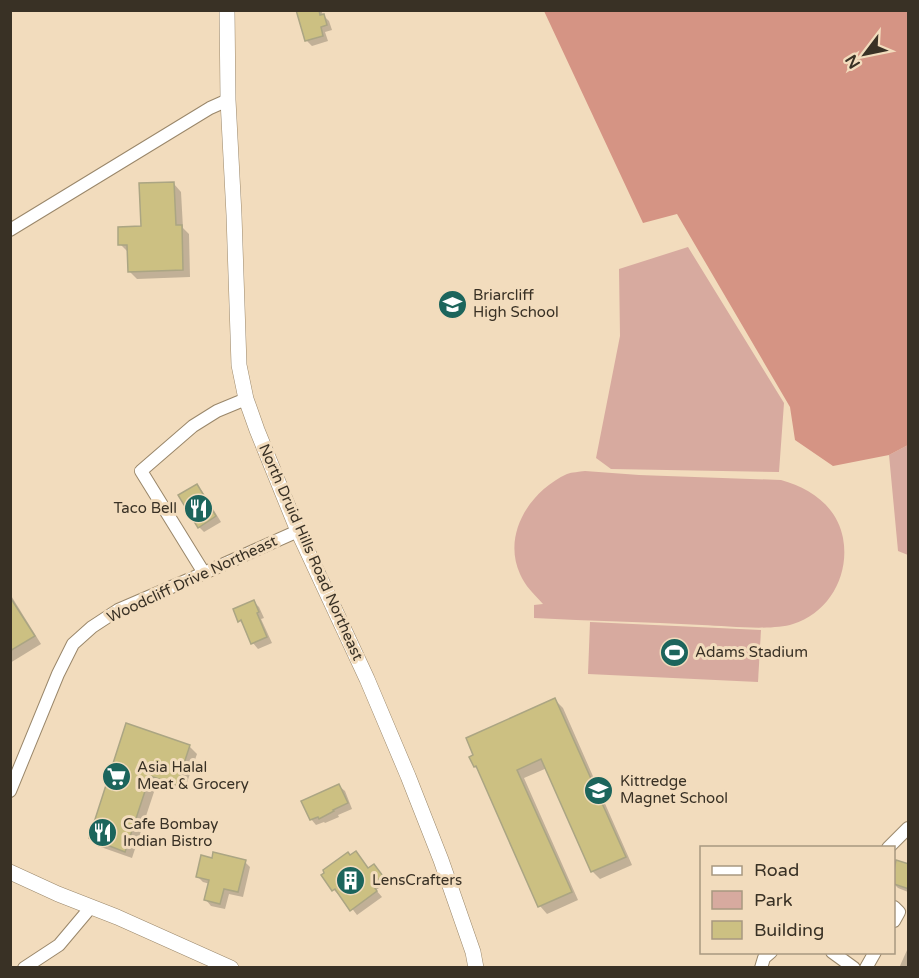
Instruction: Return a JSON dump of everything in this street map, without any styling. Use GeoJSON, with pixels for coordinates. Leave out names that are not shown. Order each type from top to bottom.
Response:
{"type":"FeatureCollection","features":[{"type":"Feature","properties":{"kind":"main road","name":"North Druid Hills Road Northeast"},"geometry":{"type":"LineString","coordinates":[[226,10],[239,365],[246,399],[298,531],[364,672],[408,776],[441,860],[473,952],[476,968]]}},
{"type":"Feature","properties":{"kind":"main road"},"geometry":{"type":"LineString","coordinates":[[10,872],[231,968]]}},
{"type":"Feature","properties":{"kind":"street"},"geometry":{"type":"LineString","coordinates":[[10,230],[210,108],[228,100]]}},
{"type":"Feature","properties":{"kind":"street"},"geometry":{"type":"LineString","coordinates":[[204,573],[141,471],[193,426],[217,411],[246,399]]}},
{"type":"Feature","properties":{"kind":"street","name":"Woodcliff Drive Northeast"},"geometry":{"type":"LineString","coordinates":[[10,791],[58,674],[74,644],[92,627],[118,610],[298,531]]}},
{"type":"Feature","properties":{"kind":"street"},"geometry":{"type":"LineString","coordinates":[[903,839],[909,828]]}},
{"type":"Feature","properties":{"kind":"street"},"geometry":{"type":"LineString","coordinates":[[24,968],[59,945],[91,907]]}},
{"type":"Feature","properties":{"kind":"street"},"geometry":{"type":"LineString","coordinates":[[761,968],[764,958],[769,954]]}},
{"type":"Feature","properties":{"kind":"street"},"geometry":{"type":"LineString","coordinates":[[835,954],[854,968]]}},
{"type":"Feature","properties":{"kind":"street"},"geometry":{"type":"LineString","coordinates":[[866,968],[874,954]]}},
{"type":"Feature","properties":{"kind":"green space"},"geometry":{"type":"Polygon","coordinates":[[[688,247],[784,403],[779,472],[611,469],[596,458],[620,336],[619,269],[688,247]]]}},
{"type":"Feature","properties":{"kind":"green space"},"geometry":{"type":"Polygon","coordinates":[[[908,445],[908,555],[898,551],[889,455],[908,445]]]}},
{"type":"Feature","properties":{"kind":"green space"},"geometry":{"type":"Polygon","coordinates":[[[585,471],[781,480],[792,483],[821,500],[840,527],[844,552],[840,579],[834,591],[817,611],[806,619],[784,626],[749,628],[534,618],[534,605],[543,604],[520,574],[515,559],[517,529],[523,515],[542,491],[567,474],[585,471]]]}},
{"type":"Feature","properties":{"kind":"green space","name":"Adams Stadium"},"geometry":{"type":"Polygon","coordinates":[[[590,622],[761,630],[758,682],[588,674],[590,622]]]}},
{"type":"Feature","properties":{"kind":"shaded area"},"geometry":{"type":"Polygon","coordinates":[[[544,11],[908,11],[908,445],[889,455],[833,466],[795,440],[790,407],[677,214],[643,223],[544,11]]]}},
{"type":"Feature","properties":{"kind":"building"},"geometry":{"type":"Polygon","coordinates":[[[296,10],[319,10],[320,15],[324,14],[327,25],[321,27],[323,36],[305,41],[296,10]]]}},
{"type":"Feature","properties":{"kind":"building"},"geometry":{"type":"Polygon","coordinates":[[[174,182],[176,225],[182,225],[183,270],[128,272],[127,245],[118,245],[118,227],[141,226],[139,183],[174,182]]]}},
{"type":"Feature","properties":{"kind":"building","name":"Taco Bell"},"geometry":{"type":"Polygon","coordinates":[[[197,484],[216,516],[198,528],[178,495],[197,484]]]}},
{"type":"Feature","properties":{"kind":"building"},"geometry":{"type":"Polygon","coordinates":[[[10,597],[35,636],[10,651],[10,597]]]}},
{"type":"Feature","properties":{"kind":"building"},"geometry":{"type":"Polygon","coordinates":[[[254,600],[267,637],[251,644],[241,620],[238,622],[233,609],[254,600]]]}},
{"type":"Feature","properties":{"kind":"building"},"geometry":{"type":"Polygon","coordinates":[[[555,698],[626,857],[591,872],[541,759],[517,770],[572,892],[538,907],[476,766],[474,767],[469,757],[473,755],[466,738],[555,698]]]}},
{"type":"Feature","properties":{"kind":"building"},"geometry":{"type":"Polygon","coordinates":[[[126,723],[190,745],[177,785],[150,776],[125,852],[89,838],[126,723]]]}},
{"type":"Feature","properties":{"kind":"building"},"geometry":{"type":"Polygon","coordinates":[[[339,784],[348,803],[319,819],[318,817],[310,820],[301,801],[339,784]]]}},
{"type":"Feature","properties":{"kind":"building","name":"LensCrafters"},"geometry":{"type":"Polygon","coordinates":[[[356,851],[368,868],[374,864],[383,876],[372,884],[377,891],[350,911],[335,889],[332,891],[321,875],[324,873],[323,870],[348,852],[350,855],[356,851]]]}},
{"type":"Feature","properties":{"kind":"building"},"geometry":{"type":"Polygon","coordinates":[[[213,852],[246,860],[238,892],[224,889],[220,904],[204,900],[209,880],[196,877],[201,855],[212,858],[213,852]]]}},
{"type":"Feature","properties":{"kind":"building"},"geometry":{"type":"Polygon","coordinates":[[[896,860],[909,864],[909,889],[895,884],[896,860]]]}},
{"type":"Feature","properties":{"kind":"place","name":"Briarcliff High School"},"geometry":{"type":"Point","coordinates":[452,304]}},
{"type":"Feature","properties":{"kind":"place","name":"Taco Bell"},"geometry":{"type":"Point","coordinates":[198,508]}},
{"type":"Feature","properties":{"kind":"place","name":"Adams Stadium"},"geometry":{"type":"Point","coordinates":[674,652]}},
{"type":"Feature","properties":{"kind":"place","name":"Asia Halal Meat & Grocery"},"geometry":{"type":"Point","coordinates":[116,776]}},
{"type":"Feature","properties":{"kind":"place","name":"Kittredge Magnet School"},"geometry":{"type":"Point","coordinates":[599,790]}},
{"type":"Feature","properties":{"kind":"place","name":"Cafe Bombay Indian Bistro"},"geometry":{"type":"Point","coordinates":[102,833]}},
{"type":"Feature","properties":{"kind":"place","name":"LensCrafters"},"geometry":{"type":"Point","coordinates":[351,880]}}]}
